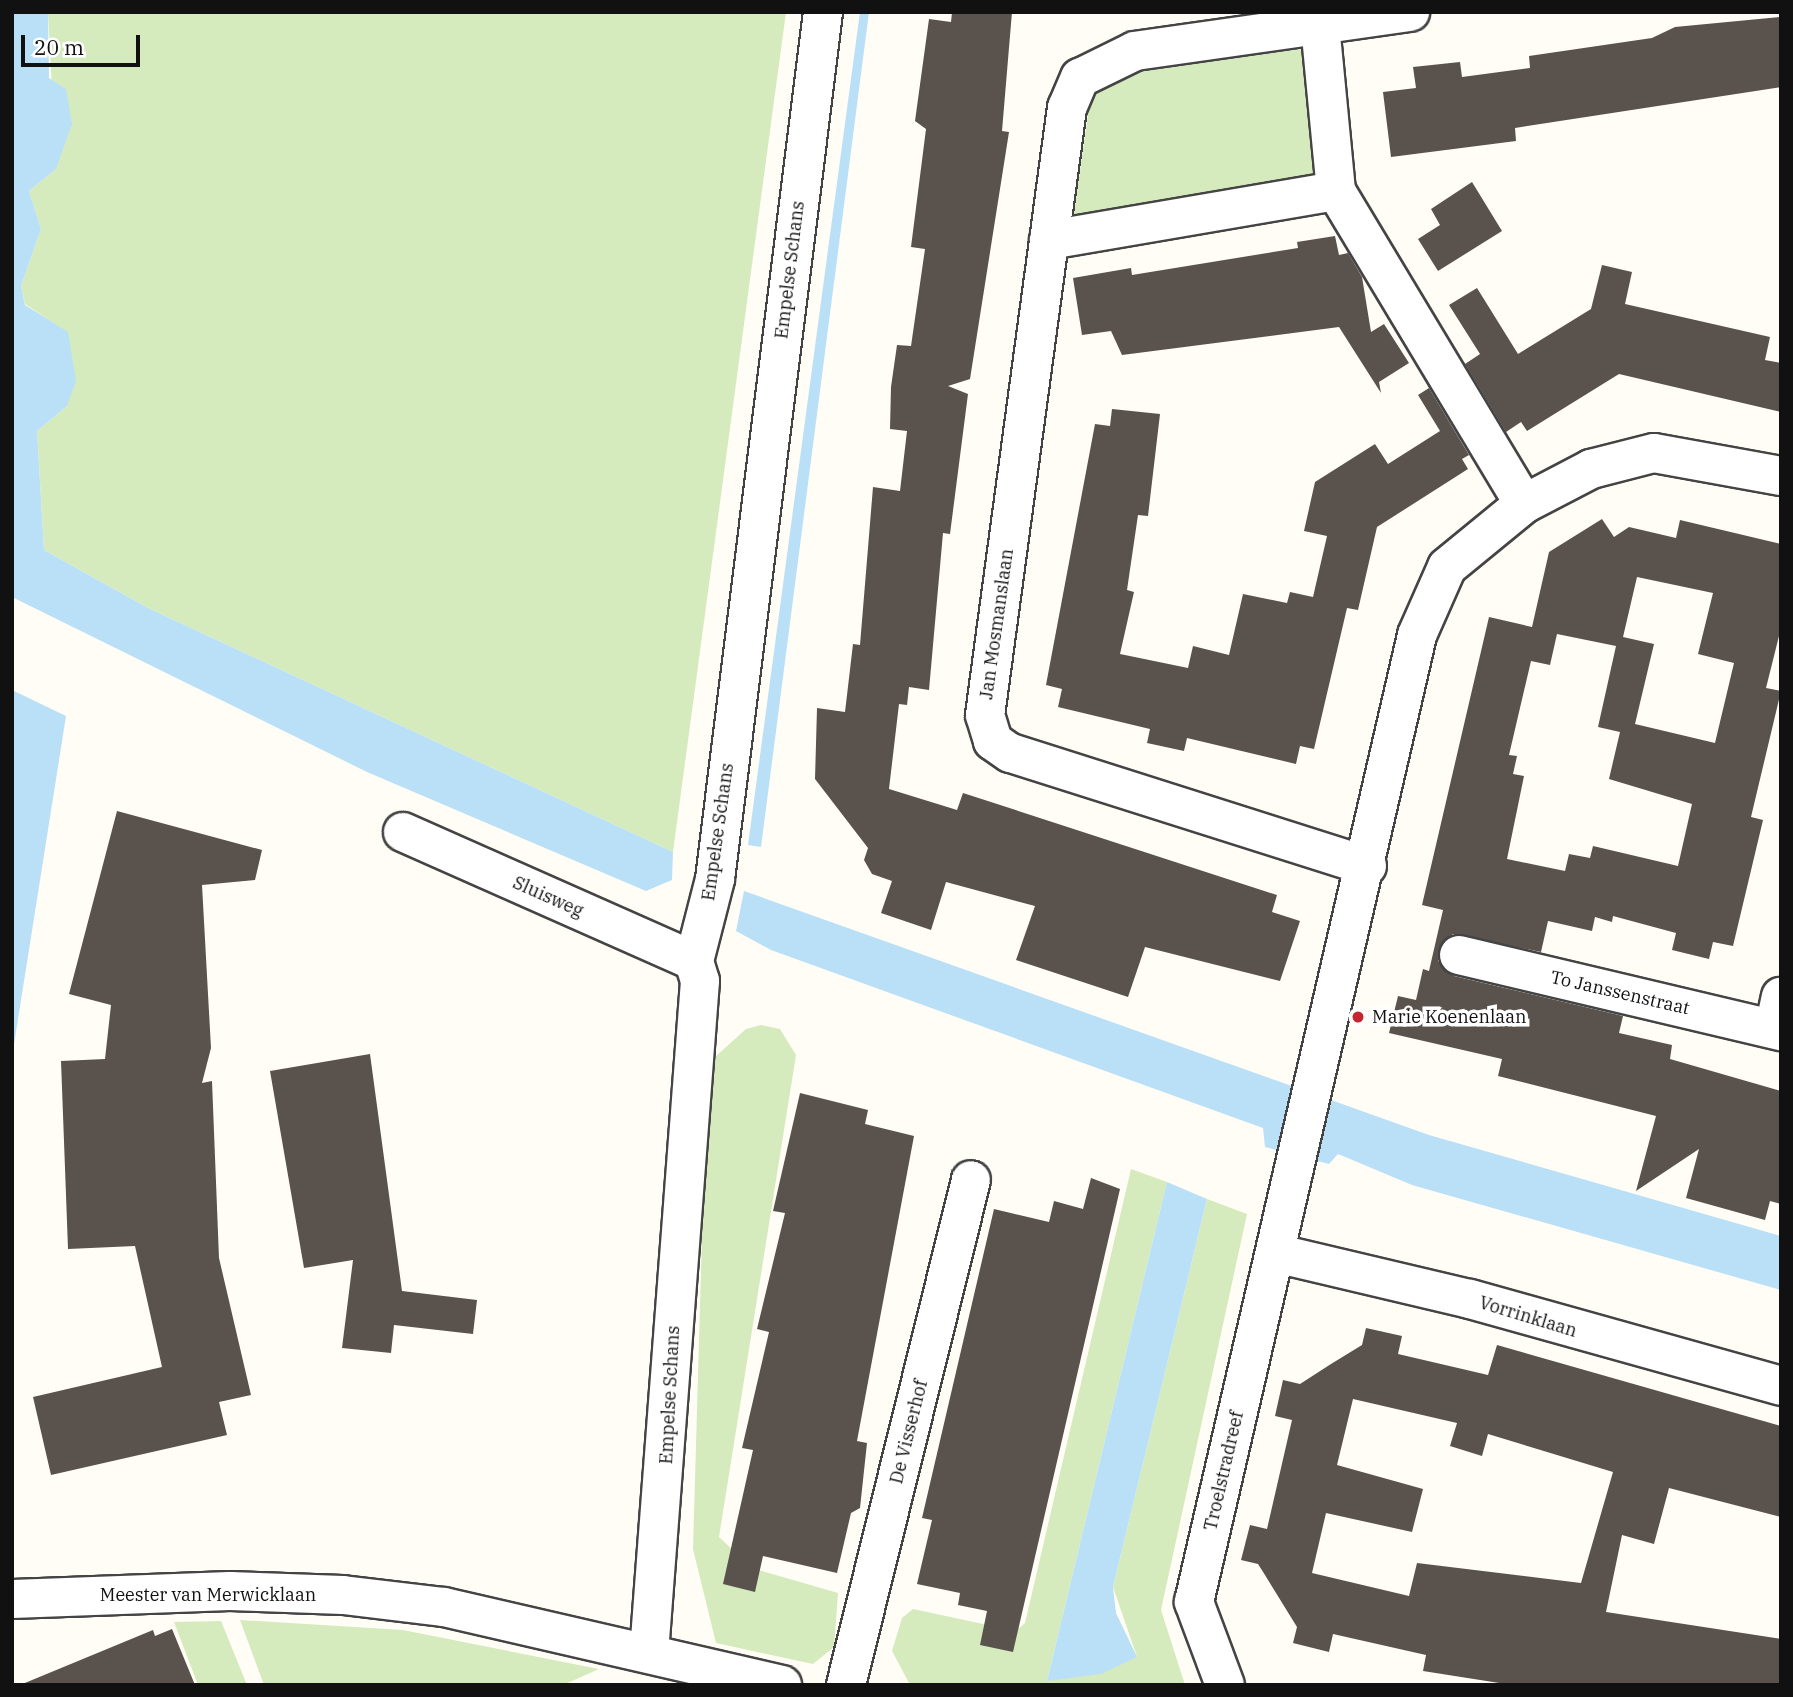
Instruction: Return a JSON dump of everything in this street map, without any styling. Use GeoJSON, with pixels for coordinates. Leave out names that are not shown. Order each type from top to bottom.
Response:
{"type":"FeatureCollection","features":[{"type":"Feature","properties":{"kind":"street","name":"Empelse Schans"},"geometry":{"type":"LineString","coordinates":[[649,1653],[700,981],[694,961],[715,879],[823,12]]}},
{"type":"Feature","properties":{"kind":"street","name":"Jan Mosmanslaan"},"geometry":{"type":"LineString","coordinates":[[1367,866],[1010,752],[993,741],[985,715],[1068,108],[1080,78],[1135,51],[1410,12]]}},
{"type":"Feature","properties":{"kind":"street"},"geometry":{"type":"LineString","coordinates":[[1320,25],[1336,191],[1417,321],[1524,504]]}},
{"type":"Feature","properties":{"kind":"street"},"geometry":{"type":"LineString","coordinates":[[1049,240],[1336,191]]}},
{"type":"Feature","properties":{"kind":"street"},"geometry":{"type":"LineString","coordinates":[[1275,1253],[1324,1055],[1417,635],[1447,567],[1524,504],[1591,469],[1654,453],[1781,476]]}},
{"type":"Feature","properties":{"kind":"street","name":"Sluisweg"},"geometry":{"type":"LineString","coordinates":[[403,832],[694,961]]}},
{"type":"Feature","properties":{"kind":"street","name":"To Janssenstraat"},"geometry":{"type":"LineString","coordinates":[[1459,955],[1778,1019]]}},
{"type":"Feature","properties":{"kind":"street","name":"De Visserhof"},"geometry":{"type":"LineString","coordinates":[[846,1685],[971,1180]]}},
{"type":"Feature","properties":{"kind":"street","name":"Vorrinklaan"},"geometry":{"type":"LineString","coordinates":[[1275,1253],[1470,1299],[1781,1386]]}},
{"type":"Feature","properties":{"kind":"street","name":"Troelstradreef"},"geometry":{"type":"LineString","coordinates":[[1225,1685],[1194,1602],[1275,1253]]}},
{"type":"Feature","properties":{"kind":"street","name":"Meester van Merwicklaan"},"geometry":{"type":"LineString","coordinates":[[12,1599],[230,1591],[343,1595],[444,1607],[782,1685]]}},
{"type":"Feature","properties":{"kind":"green space"},"geometry":{"type":"Polygon","coordinates":[[[48,12],[786,12],[673,852],[148,608],[44,550],[37,431],[67,406],[68,333],[25,304],[21,286],[41,229],[29,191],[56,169],[48,12]]]}},
{"type":"Feature","properties":{"kind":"green space"},"geometry":{"type":"Polygon","coordinates":[[[1306,49],[1318,183],[1073,219],[1090,101],[1108,80],[1190,61],[1306,49]]]}},
{"type":"Feature","properties":{"kind":"green space"},"geometry":{"type":"Polygon","coordinates":[[[761,1025],[780,1029],[796,1055],[719,1537],[752,1568],[838,1593],[834,1647],[813,1664],[716,1643],[693,1549],[705,1132],[715,1057],[746,1029],[761,1025]]]}},
{"type":"Feature","properties":{"kind":"green space"},"geometry":{"type":"Polygon","coordinates":[[[1131,1169],[1167,1182],[1047,1681],[1137,1657],[1113,1587],[1207,1199],[1247,1214],[1161,1610],[1185,1685],[909,1683],[892,1651],[902,1618],[913,1609],[1016,1631],[1025,1623],[1131,1169]]]}},
{"type":"Feature","properties":{"kind":"green space"},"geometry":{"type":"Polygon","coordinates":[[[240,1620],[403,1630],[599,1669],[563,1685],[264,1685],[240,1620]]]}},
{"type":"Feature","properties":{"kind":"green space"},"geometry":{"type":"Polygon","coordinates":[[[221,1621],[247,1685],[198,1685],[174,1622],[221,1621]]]}},
{"type":"Feature","properties":{"kind":"water"},"geometry":{"type":"Polygon","coordinates":[[[12,12],[48,12],[49,78],[66,89],[72,124],[56,169],[29,191],[41,229],[21,286],[25,305],[68,332],[76,381],[67,406],[37,431],[44,550],[148,608],[673,852],[672,880],[646,891],[367,772],[12,597],[12,12]]]}},
{"type":"Feature","properties":{"kind":"water"},"geometry":{"type":"Polygon","coordinates":[[[860,12],[869,12],[761,847],[748,845],[860,12]]]}},
{"type":"Feature","properties":{"kind":"water"},"geometry":{"type":"Polygon","coordinates":[[[12,690],[66,716],[12,1057],[12,690]]]}},
{"type":"Feature","properties":{"kind":"water"},"geometry":{"type":"Polygon","coordinates":[[[744,891],[1429,1135],[1781,1236],[1781,1290],[1412,1185],[1338,1154],[1329,1164],[1265,1147],[1263,1128],[771,950],[736,931],[744,891]]]}},
{"type":"Feature","properties":{"kind":"water"},"geometry":{"type":"Polygon","coordinates":[[[1167,1182],[1207,1199],[1113,1587],[1116,1613],[1137,1657],[1101,1674],[1047,1681],[1167,1182]]]}},
{"type":"Feature","properties":{"kind":"building"},"geometry":{"type":"Polygon","coordinates":[[[952,12],[1012,12],[1002,131],[1009,132],[970,379],[948,386],[968,394],[950,534],[943,533],[929,690],[909,687],[907,705],[899,704],[889,789],[957,810],[963,793],[1277,895],[1272,912],[1300,921],[1280,981],[1145,947],[1128,997],[1016,960],[1035,906],[946,882],[931,930],[881,913],[892,881],[872,874],[864,860],[868,848],[815,779],[817,708],[845,712],[853,644],[860,645],[873,487],[900,491],[907,431],[890,429],[891,387],[897,345],[911,346],[925,249],[911,247],[926,129],[915,121],[929,19],[951,22],[952,12]]]}},
{"type":"Feature","properties":{"kind":"building"},"geometry":{"type":"Polygon","coordinates":[[[1781,17],[1781,87],[1515,128],[1516,141],[1391,157],[1383,92],[1416,88],[1413,67],[1460,62],[1462,77],[1530,68],[1529,56],[1652,38],[1675,27],[1781,17]]]}},
{"type":"Feature","properties":{"kind":"building"},"geometry":{"type":"Polygon","coordinates":[[[1472,182],[1502,231],[1438,271],[1418,239],[1440,225],[1431,209],[1472,182]]]}},
{"type":"Feature","properties":{"kind":"building"},"geometry":{"type":"Polygon","coordinates":[[[1335,236],[1339,255],[1348,253],[1362,277],[1371,332],[1384,324],[1409,363],[1379,382],[1381,393],[1339,327],[1122,355],[1111,331],[1082,335],[1073,278],[1131,268],[1132,275],[1298,248],[1297,242],[1335,236]]]}},
{"type":"Feature","properties":{"kind":"building"},"geometry":{"type":"Polygon","coordinates":[[[1602,265],[1632,272],[1625,304],[1770,337],[1765,360],[1781,363],[1781,412],[1619,374],[1527,431],[1521,422],[1506,432],[1465,364],[1480,354],[1449,305],[1477,288],[1518,354],[1591,309],[1602,265]]]}},
{"type":"Feature","properties":{"kind":"building"},"geometry":{"type":"Polygon","coordinates":[[[1429,388],[1469,455],[1462,459],[1468,469],[1377,527],[1358,610],[1347,608],[1314,749],[1300,746],[1296,764],[1187,738],[1184,751],[1147,743],[1150,729],[1058,707],[1062,689],[1046,685],[1095,424],[1110,426],[1112,409],[1160,414],[1148,516],[1138,515],[1127,590],[1134,592],[1120,654],[1188,668],[1193,646],[1229,655],[1243,594],[1287,603],[1290,592],[1313,597],[1327,536],[1304,531],[1315,482],[1375,444],[1388,464],[1440,431],[1418,395],[1429,388]]]}},
{"type":"Feature","properties":{"kind":"building"},"geometry":{"type":"Polygon","coordinates":[[[1602,519],[1614,537],[1629,527],[1676,538],[1680,520],[1781,544],[1781,628],[1766,688],[1781,691],[1751,817],[1763,820],[1733,946],[1713,942],[1709,959],[1672,950],[1676,933],[1613,916],[1612,922],[1595,917],[1592,931],[1548,921],[1541,952],[1453,934],[1443,941],[1438,961],[1454,976],[1623,1016],[1619,1033],[1672,1045],[1670,1059],[1781,1091],[1781,1204],[1770,1201],[1765,1220],[1686,1198],[1699,1149],[1636,1191],[1656,1116],[1498,1076],[1502,1059],[1389,1033],[1398,996],[1416,1000],[1423,969],[1429,971],[1443,910],[1422,905],[1489,617],[1532,627],[1549,552],[1602,519]],[[1637,577],[1623,637],[1654,644],[1635,724],[1715,743],[1734,663],[1698,654],[1713,593],[1637,577]],[[1557,634],[1550,665],[1531,661],[1509,755],[1517,756],[1513,774],[1524,776],[1507,859],[1565,871],[1569,854],[1590,858],[1593,846],[1678,866],[1692,804],[1609,779],[1620,732],[1598,727],[1616,646],[1557,634]]]}},
{"type":"Feature","properties":{"kind":"building"},"geometry":{"type":"Polygon","coordinates":[[[117,811],[262,850],[255,880],[202,885],[211,1048],[202,1083],[212,1081],[219,1258],[251,1395],[219,1402],[227,1435],[51,1475],[33,1397],[162,1367],[135,1246],[68,1249],[61,1061],[105,1059],[111,1005],[69,994],[117,811]]]}},
{"type":"Feature","properties":{"kind":"building"},"geometry":{"type":"Polygon","coordinates":[[[370,1054],[402,1291],[477,1300],[473,1334],[394,1325],[391,1353],[342,1348],[353,1260],[304,1268],[270,1071],[370,1054]]]}},
{"type":"Feature","properties":{"kind":"building"},"geometry":{"type":"Polygon","coordinates":[[[800,1093],[868,1110],[865,1124],[914,1136],[857,1441],[867,1443],[860,1508],[851,1513],[837,1573],[763,1556],[755,1592],[723,1584],[753,1450],[742,1448],[769,1332],[757,1329],[785,1213],[773,1211],[800,1093]]]}},
{"type":"Feature","properties":{"kind":"building"},"geometry":{"type":"Polygon","coordinates":[[[1091,1178],[1120,1189],[1013,1652],[980,1645],[987,1611],[958,1605],[960,1593],[917,1584],[932,1520],[922,1518],[994,1209],[1049,1222],[1054,1201],[1083,1209],[1091,1178]]]}},
{"type":"Feature","properties":{"kind":"building"},"geometry":{"type":"Polygon","coordinates":[[[1366,1328],[1402,1336],[1398,1354],[1488,1375],[1497,1345],[1781,1426],[1781,1517],[1669,1488],[1654,1544],[1622,1535],[1606,1612],[1781,1639],[1781,1685],[1512,1685],[1423,1671],[1426,1655],[1333,1634],[1329,1652],[1293,1643],[1297,1627],[1265,1575],[1258,1564],[1241,1560],[1250,1525],[1267,1529],[1292,1420],[1275,1416],[1283,1380],[1300,1384],[1362,1345],[1366,1328]],[[1353,1399],[1337,1465],[1423,1489],[1412,1532],[1326,1513],[1312,1573],[1409,1596],[1417,1563],[1581,1583],[1613,1472],[1488,1434],[1482,1456],[1450,1446],[1457,1423],[1353,1399]]]}},
{"type":"Feature","properties":{"kind":"building"},"geometry":{"type":"Polygon","coordinates":[[[172,1629],[195,1685],[20,1685],[153,1630],[155,1636],[172,1629]]]}},
{"type":"Feature","properties":{"kind":"place","name":"Marie Koenenlaan"},"geometry":{"type":"Point","coordinates":[1358,1017]}}]}
